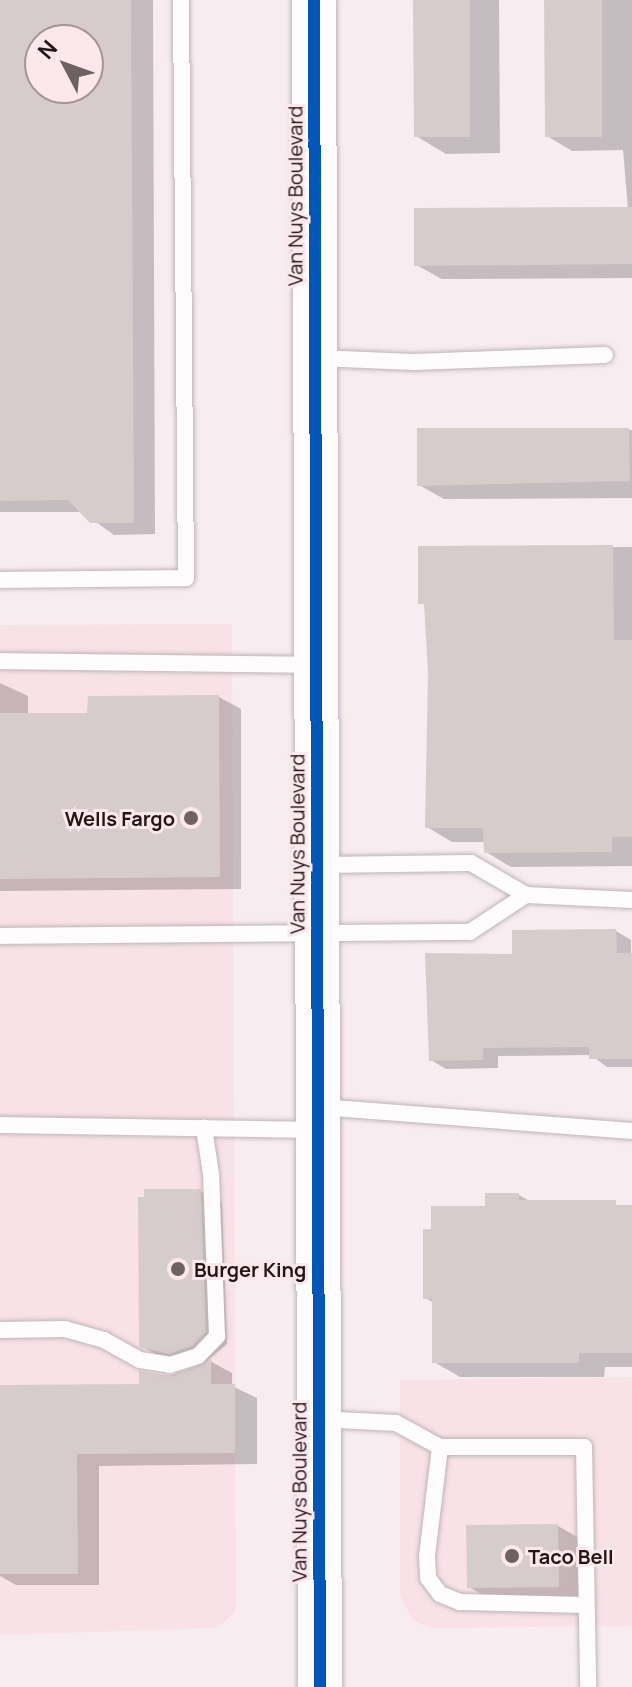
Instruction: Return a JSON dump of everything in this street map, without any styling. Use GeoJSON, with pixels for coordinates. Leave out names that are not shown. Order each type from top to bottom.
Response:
{"type":"FeatureCollection","features":[{"type":"Feature","properties":{"kind":"main road","name":"Van Nuys Boulevard"},"geometry":{"type":"LineString","coordinates":[[314,0],[320,1687]]}},
{"type":"Feature","properties":{"kind":"lane"},"geometry":{"type":"LineString","coordinates":[[0,580],[186,578],[181,0]]}},
{"type":"Feature","properties":{"kind":"lane"},"geometry":{"type":"LineString","coordinates":[[315,358],[414,362],[605,355]]}},
{"type":"Feature","properties":{"kind":"lane"},"geometry":{"type":"LineString","coordinates":[[0,661],[316,665]]}},
{"type":"Feature","properties":{"kind":"lane"},"geometry":{"type":"LineString","coordinates":[[317,865],[471,863],[526,895],[632,900]]}},
{"type":"Feature","properties":{"kind":"lane"},"geometry":{"type":"LineString","coordinates":[[0,936],[470,932],[526,895]]}},
{"type":"Feature","properties":{"kind":"lane"},"geometry":{"type":"LineString","coordinates":[[0,1125],[204,1128],[318,1118],[632,1131]]}},
{"type":"Feature","properties":{"kind":"lane"},"geometry":{"type":"LineString","coordinates":[[0,1330],[65,1329],[104,1340],[140,1360],[170,1365],[198,1356],[217,1336],[211,1174],[204,1128]]}},
{"type":"Feature","properties":{"kind":"lane"},"geometry":{"type":"LineString","coordinates":[[319,1419],[396,1423],[440,1447],[584,1447],[588,1687]]}},
{"type":"Feature","properties":{"kind":"lane"},"geometry":{"type":"LineString","coordinates":[[440,1447],[427,1556],[428,1578],[440,1594],[460,1602],[586,1605]]}},
{"type":"Feature","properties":{"kind":"shaded area"},"geometry":{"type":"Polygon","coordinates":[[[232,624],[236,1611],[217,1628],[0,1635],[0,625],[232,624]]]}},
{"type":"Feature","properties":{"kind":"shaded area"},"geometry":{"type":"Polygon","coordinates":[[[632,1377],[632,1626],[430,1628],[413,1620],[400,1596],[400,1380],[632,1377]]]}},
{"type":"Feature","properties":{"kind":"building"},"geometry":{"type":"Polygon","coordinates":[[[0,0],[131,0],[134,523],[90,523],[68,500],[0,501],[0,0]]]}},
{"type":"Feature","properties":{"kind":"building"},"geometry":{"type":"Polygon","coordinates":[[[413,0],[470,0],[470,137],[414,137],[413,0]]]}},
{"type":"Feature","properties":{"kind":"building"},"geometry":{"type":"Polygon","coordinates":[[[544,0],[602,0],[602,137],[545,137],[544,0]]]}},
{"type":"Feature","properties":{"kind":"building"},"geometry":{"type":"Polygon","coordinates":[[[632,207],[632,264],[414,266],[414,208],[632,207]]]}},
{"type":"Feature","properties":{"kind":"building"},"geometry":{"type":"Polygon","coordinates":[[[417,428],[629,428],[630,481],[417,486],[417,428]]]}},
{"type":"Feature","properties":{"kind":"building"},"geometry":{"type":"Polygon","coordinates":[[[613,545],[614,640],[632,640],[632,837],[612,837],[612,852],[484,853],[483,828],[425,828],[428,673],[424,604],[418,604],[418,546],[613,545]]]}},
{"type":"Feature","properties":{"kind":"building"},"geometry":{"type":"Polygon","coordinates":[[[219,695],[220,877],[0,879],[0,713],[87,713],[88,696],[219,695]]]}},
{"type":"Feature","properties":{"kind":"building"},"geometry":{"type":"Polygon","coordinates":[[[616,929],[617,953],[632,953],[632,1059],[589,1059],[589,1047],[483,1048],[483,1060],[429,1061],[425,953],[512,954],[512,930],[616,929]]]}},
{"type":"Feature","properties":{"kind":"building","name":"Burger King"},"geometry":{"type":"Polygon","coordinates":[[[144,1189],[201,1189],[206,1332],[192,1346],[169,1354],[139,1347],[138,1197],[144,1197],[144,1189]]]}},
{"type":"Feature","properties":{"kind":"building"},"geometry":{"type":"Polygon","coordinates":[[[485,1193],[519,1193],[519,1200],[616,1200],[616,1205],[632,1205],[632,1353],[579,1353],[579,1363],[432,1363],[432,1299],[423,1299],[423,1229],[431,1229],[431,1206],[485,1206],[485,1193]]]}},
{"type":"Feature","properties":{"kind":"building"},"geometry":{"type":"Polygon","coordinates":[[[211,1359],[211,1384],[235,1384],[235,1453],[77,1454],[78,1574],[0,1574],[0,1385],[139,1384],[139,1371],[173,1376],[211,1359]]]}},
{"type":"Feature","properties":{"kind":"building","name":"Taco Bell"},"geometry":{"type":"Polygon","coordinates":[[[558,1524],[559,1587],[467,1588],[466,1525],[558,1524]]]}},
{"type":"Feature","properties":{"kind":"cycle path"},"geometry":{"type":"LineString","coordinates":[[314,0],[320,1687]]}},
{"type":"Feature","properties":{"kind":"place","name":"Wells Fargo"},"geometry":{"type":"Point","coordinates":[191,818]}},
{"type":"Feature","properties":{"kind":"place","name":"Burger King"},"geometry":{"type":"Point","coordinates":[178,1269]}},
{"type":"Feature","properties":{"kind":"place","name":"Taco Bell"},"geometry":{"type":"Point","coordinates":[512,1556]}}]}
